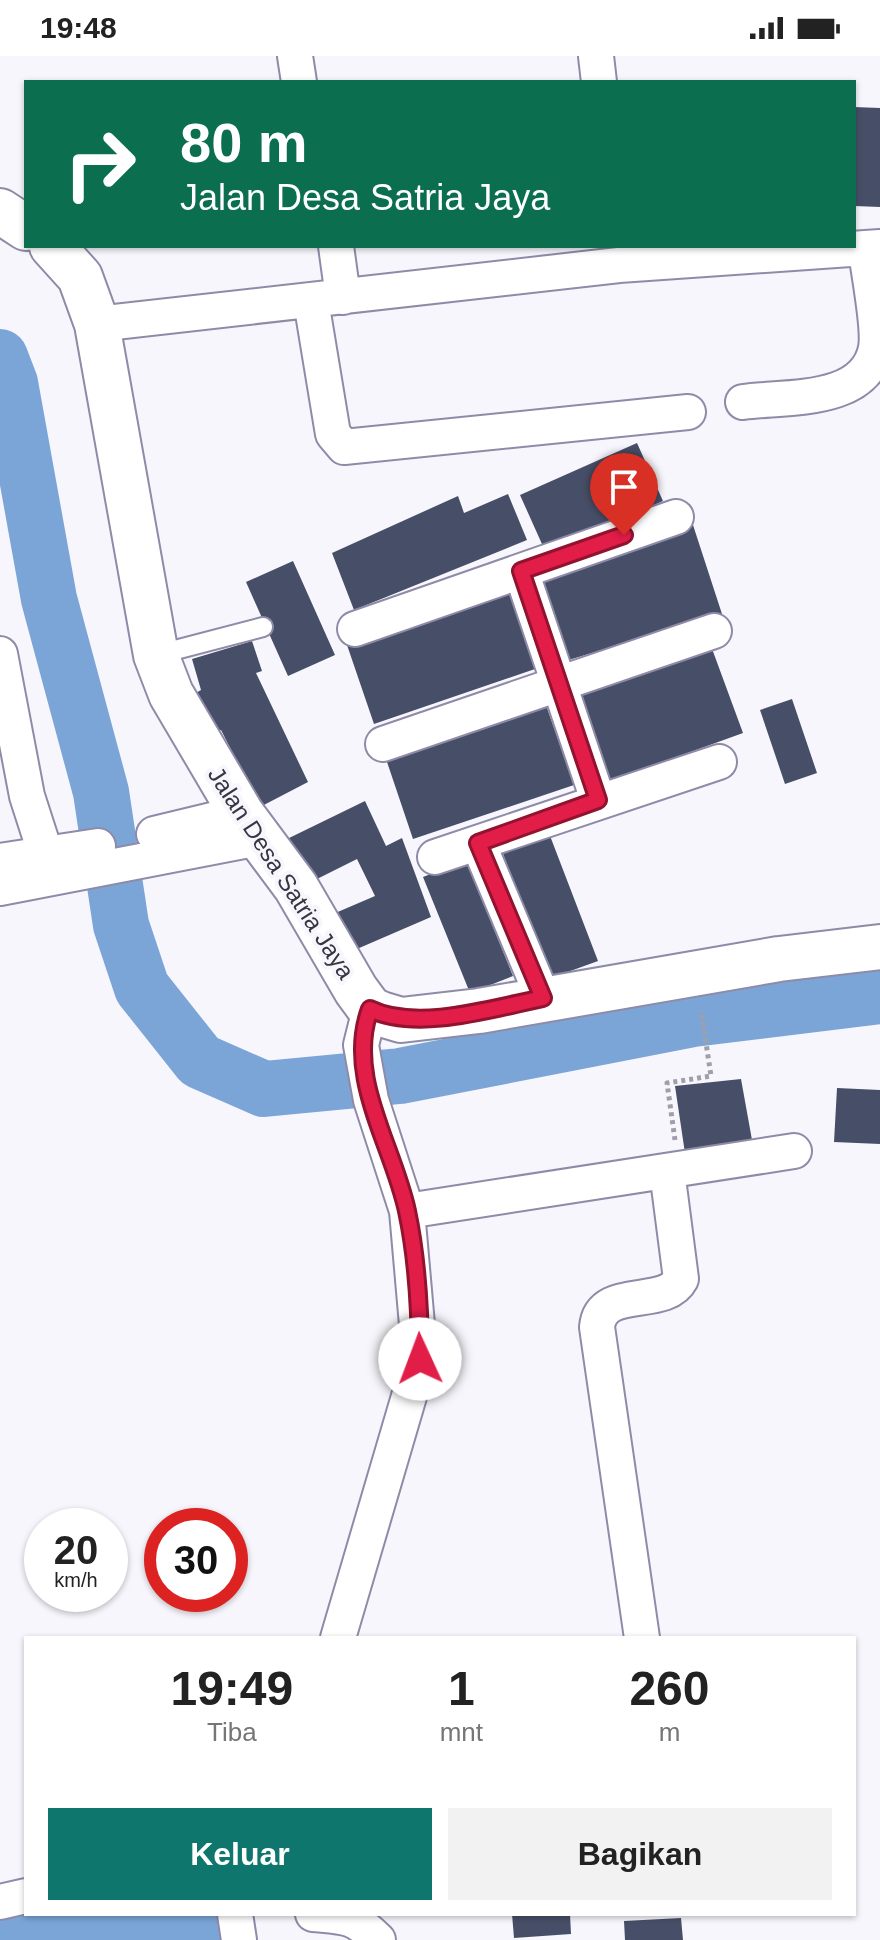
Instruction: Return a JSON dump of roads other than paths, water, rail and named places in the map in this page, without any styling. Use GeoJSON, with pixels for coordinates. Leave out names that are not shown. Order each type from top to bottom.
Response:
{"type":"FeatureCollection","features":[{"type":"Feature","properties":{"kind":"street"},"geometry":{"type":"LineString","coordinates":[[295,56],[299,80]]}},
{"type":"Feature","properties":{"kind":"street"},"geometry":{"type":"LineString","coordinates":[[596,56],[599,80]]}},
{"type":"Feature","properties":{"kind":"street"},"geometry":{"type":"LineString","coordinates":[[0,211],[24,227]]}},
{"type":"Feature","properties":{"kind":"street","name":"Jalan Desa Satria Jaya"},"geometry":{"type":"LineString","coordinates":[[54,248],[80,277],[97,324],[156,655],[171,694],[250,826],[296,887],[356,990],[366,1027]]}},
{"type":"Feature","properties":{"kind":"street"},"geometry":{"type":"LineString","coordinates":[[336,248],[327,299],[333,434],[344,447],[688,412]]}},
{"type":"Feature","properties":{"kind":"street"},"geometry":{"type":"LineString","coordinates":[[97,324],[327,299],[618,256],[873,248],[877,347],[863,375],[842,389],[743,402]]}},
{"type":"Feature","properties":{"kind":"street"},"geometry":{"type":"LineString","coordinates":[[872,357],[880,395]]}},
{"type":"Feature","properties":{"kind":"street"},"geometry":{"type":"LineString","coordinates":[[355,629],[676,517]]}},
{"type":"Feature","properties":{"kind":"street"},"geometry":{"type":"LineString","coordinates":[[521,571],[598,800]]}},
{"type":"Feature","properties":{"kind":"street"},"geometry":{"type":"LineString","coordinates":[[383,744],[714,631]]}},
{"type":"Feature","properties":{"kind":"street"},"geometry":{"type":"LineString","coordinates":[[0,654],[6,726],[57,866]]}},
{"type":"Feature","properties":{"kind":"street"},"geometry":{"type":"LineString","coordinates":[[435,857],[719,762]]}},
{"type":"Feature","properties":{"kind":"street"},"geometry":{"type":"LineString","coordinates":[[0,888],[57,866],[250,826]]}},
{"type":"Feature","properties":{"kind":"street"},"geometry":{"type":"LineString","coordinates":[[478,843],[543,998]]}},
{"type":"Feature","properties":{"kind":"street"},"geometry":{"type":"LineString","coordinates":[[0,861],[57,866]]}},
{"type":"Feature","properties":{"kind":"street"},"geometry":{"type":"LineString","coordinates":[[339,1636],[420,1359],[407,1211],[371,1100],[366,1027],[479,1011],[779,959],[880,947]]}},
{"type":"Feature","properties":{"kind":"street"},"geometry":{"type":"LineString","coordinates":[[407,1211],[794,1151]]}},
{"type":"Feature","properties":{"kind":"street"},"geometry":{"type":"LineString","coordinates":[[642,1636],[597,1327],[601,1314],[610,1305],[668,1292],[681,1279],[673,1170]]}},
{"type":"Feature","properties":{"kind":"street"},"geometry":{"type":"LineString","coordinates":[[0,1902],[24,1896]]}},
{"type":"Feature","properties":{"kind":"street"},"geometry":{"type":"LineString","coordinates":[[235,1916],[239,1940]]}},
{"type":"Feature","properties":{"kind":"street"},"geometry":{"type":"LineString","coordinates":[[345,1916],[378,1940]]}},
{"type":"Feature","properties":{"kind":"lane"},"geometry":{"type":"LineString","coordinates":[[156,655],[263,627]]}},
{"type":"Feature","properties":{"kind":"waterway"},"geometry":{"type":"LineString","coordinates":[[0,357],[10,383],[49,599],[101,792],[121,925],[142,988],[200,1061],[264,1089],[400,1076],[693,1019],[880,996]]}},
{"type":"Feature","properties":{"kind":"waterway"},"geometry":{"type":"LineString","coordinates":[[11,1940],[85,1922],[136,1917],[161,1919],[183,1927],[204,1940]]}}]}
